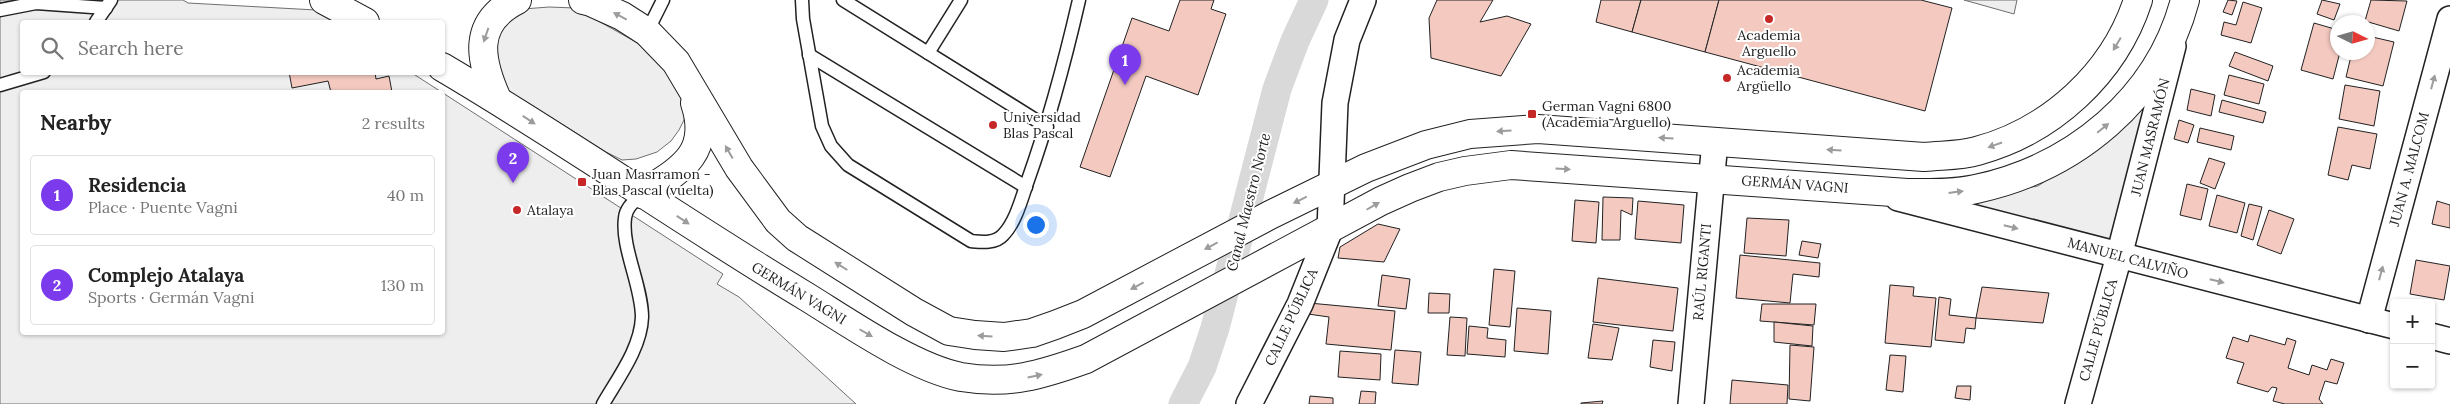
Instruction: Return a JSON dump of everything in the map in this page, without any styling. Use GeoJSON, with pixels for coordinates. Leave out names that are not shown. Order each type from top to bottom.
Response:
{"type":"FeatureCollection","features":[{"type":"Feature","properties":{"kind":"main road"},"geometry":{"type":"LineString","coordinates":[[324,0],[361,20]]}},
{"type":"Feature","properties":{"kind":"main road"},"geometry":{"type":"LineString","coordinates":[[497,99],[485,73],[482,47],[492,22],[500,12],[517,0]]}},
{"type":"Feature","properties":{"kind":"main road"},"geometry":{"type":"LineString","coordinates":[[583,0],[622,16],[647,32],[676,62],[739,168],[778,221],[814,249],[914,312],[949,330],[975,335],[1004,336],[1032,333],[1083,314],[1270,215],[1366,168],[1426,145],[1470,134],[1538,129],[1924,156],[1976,152],[2006,141],[2046,120],[2073,100],[2102,69],[2118,44],[2138,0]]}},
{"type":"Feature","properties":{"kind":"main road","name":"GERMÁN VAGNI"},"geometry":{"type":"LineString","coordinates":[[445,69],[497,99],[722,246],[903,354],[936,370],[959,376],[985,380],[1014,380],[1045,374],[1086,358],[1410,188],[1439,177],[1487,167],[1511,165],[1907,193],[1974,190],[2003,182],[2057,161],[2109,124],[2139,91],[2154,69],[2183,9]]}},
{"type":"Feature","properties":{"kind":"main road"},"geometry":{"type":"LineString","coordinates":[[642,194],[678,170],[696,151],[700,136],[699,115],[690,86]]}},
{"type":"Feature","properties":{"kind":"street"},"geometry":{"type":"LineString","coordinates":[[1330,229],[1335,103],[1347,40],[1363,0]]}},
{"type":"Feature","properties":{"kind":"street","name":"JUAN MASRAMÓN"},"geometry":{"type":"LineString","coordinates":[[2119,256],[2183,9]]}},
{"type":"Feature","properties":{"kind":"street","name":"JUAN A. MALCOM"},"geometry":{"type":"LineString","coordinates":[[2368,320],[2450,19]]}},
{"type":"Feature","properties":{"kind":"street","name":"RAÚL RIGANTI"},"geometry":{"type":"LineString","coordinates":[[1691,404],[1710,178],[1715,141]]}},
{"type":"Feature","properties":{"kind":"street","name":"MANUEL CALVIÑO"},"geometry":{"type":"LineString","coordinates":[[1862,189],[2390,325]]}},
{"type":"Feature","properties":{"kind":"street","name":"CALLE PÚBLICA"},"geometry":{"type":"LineString","coordinates":[[1249,404],[1300,304],[1330,229]]}},
{"type":"Feature","properties":{"kind":"street","name":"CALLE PÚBLICA"},"geometry":{"type":"LineString","coordinates":[[2078,404],[2119,256]]}},
{"type":"Feature","properties":{"kind":"street"},"geometry":{"type":"LineString","coordinates":[[2435,337],[2450,341]]}},
{"type":"Feature","properties":{"kind":"lane"},"geometry":{"type":"LineString","coordinates":[[647,32],[663,0]]}},
{"type":"Feature","properties":{"kind":"lane"},"geometry":{"type":"LineString","coordinates":[[802,0],[802,19],[822,126],[831,146],[848,166],[971,242],[989,242],[1003,236],[1013,220],[1047,128],[1079,0]]}},
{"type":"Feature","properties":{"kind":"lane"},"geometry":{"type":"LineString","coordinates":[[843,0],[1047,128]]}},
{"type":"Feature","properties":{"kind":"lane"},"geometry":{"type":"LineString","coordinates":[[928,53],[961,0]]}},
{"type":"Feature","properties":{"kind":"lane"},"geometry":{"type":"LineString","coordinates":[[0,10],[36,4],[108,4]]}},
{"type":"Feature","properties":{"kind":"lane"},"geometry":{"type":"LineString","coordinates":[[97,20],[108,4]]}},
{"type":"Feature","properties":{"kind":"lane"},"geometry":{"type":"LineString","coordinates":[[809,55],[1026,187]]}},
{"type":"Feature","properties":{"kind":"lane"},"geometry":{"type":"LineString","coordinates":[[0,85],[34,75]]}},
{"type":"Feature","properties":{"kind":"lane"},"geometry":{"type":"LineString","coordinates":[[603,404],[634,348],[640,332],[641,308],[625,232],[625,217],[629,206],[642,194]]}},
{"type":"Feature","properties":{"kind":"shaded area","name":"Atalaya"},"geometry":{"type":"Polygon","coordinates":[[[0,0],[183,0],[188,3],[316,10],[332,20],[20,20],[20,75],[415,75],[438,90],[20,90],[20,335],[445,335],[445,94],[723,274],[717,284],[739,297],[856,404],[0,404],[0,0]]]}},
{"type":"Feature","properties":{"kind":"shaded area"},"geometry":{"type":"Polygon","coordinates":[[[1964,0],[2017,0],[2014,14],[1964,0]]]}},
{"type":"Feature","properties":{"kind":"shaded area"},"geometry":{"type":"Polygon","coordinates":[[[575,8],[636,42],[673,74],[686,109],[684,120],[671,141],[657,152],[636,159],[622,160],[606,152],[522,99],[507,92],[492,48],[496,33],[523,9],[575,8]]]}},
{"type":"Feature","properties":{"kind":"shaded area"},"geometry":{"type":"Polygon","coordinates":[[[2153,93],[2113,242],[1943,202],[2038,186],[2104,141],[2153,93]]]}},
{"type":"Feature","properties":{"kind":"building"},"geometry":{"type":"Polygon","coordinates":[[[1180,0],[1214,0],[1211,9],[1226,14],[1198,95],[1146,76],[1110,177],[1080,167],[1132,18],[1169,31],[1180,0]]]}},
{"type":"Feature","properties":{"kind":"building"},"geometry":{"type":"Polygon","coordinates":[[[1437,0],[1493,0],[1480,22],[1507,16],[1531,24],[1501,76],[1431,58],[1429,18],[1437,0]]]}},
{"type":"Feature","properties":{"kind":"building"},"geometry":{"type":"Polygon","coordinates":[[[1601,0],[1641,0],[1632,32],[1596,22],[1601,0]]]}},
{"type":"Feature","properties":{"kind":"building"},"geometry":{"type":"Polygon","coordinates":[[[1641,0],[1719,0],[1705,52],[1632,32],[1641,0]]]}},
{"type":"Feature","properties":{"kind":"building"},"geometry":{"type":"Polygon","coordinates":[[[1719,0],[1921,0],[1952,8],[1925,111],[1705,52],[1719,0]]]}},
{"type":"Feature","properties":{"kind":"building"},"geometry":{"type":"Polygon","coordinates":[[[2228,0],[2237,1],[2232,15],[2223,12],[2228,0]]]}},
{"type":"Feature","properties":{"kind":"building"},"geometry":{"type":"Polygon","coordinates":[[[2322,0],[2340,4],[2336,15],[2330,15],[2330,19],[2317,14],[2322,0]]]}},
{"type":"Feature","properties":{"kind":"building"},"geometry":{"type":"Polygon","coordinates":[[[2371,0],[2407,1],[2399,31],[2375,24],[2375,15],[2367,15],[2371,0]]]}},
{"type":"Feature","properties":{"kind":"building"},"geometry":{"type":"Polygon","coordinates":[[[2243,2],[2262,8],[2251,43],[2221,35],[2224,22],[2236,25],[2243,2]]]}},
{"type":"Feature","properties":{"kind":"building"},"geometry":{"type":"Polygon","coordinates":[[[2314,23],[2330,28],[2330,60],[2338,60],[2333,79],[2301,70],[2314,23]]]}},
{"type":"Feature","properties":{"kind":"building"},"geometry":{"type":"Polygon","coordinates":[[[2375,38],[2394,42],[2383,86],[2346,77],[2350,60],[2375,60],[2375,38]]]}},
{"type":"Feature","properties":{"kind":"building"},"geometry":{"type":"Polygon","coordinates":[[[2235,52],[2273,66],[2268,81],[2229,66],[2235,52]]]}},
{"type":"Feature","properties":{"kind":"building"},"geometry":{"type":"Polygon","coordinates":[[[290,75],[375,75],[376,79],[389,76],[392,90],[330,90],[328,81],[292,88],[290,75]]]}},
{"type":"Feature","properties":{"kind":"building"},"geometry":{"type":"Polygon","coordinates":[[[2229,75],[2264,84],[2259,104],[2224,95],[2229,75]]]}},
{"type":"Feature","properties":{"kind":"building"},"geometry":{"type":"Polygon","coordinates":[[[2345,85],[2380,91],[2374,126],[2339,119],[2345,85]]]}},
{"type":"Feature","properties":{"kind":"building"},"geometry":{"type":"Polygon","coordinates":[[[2191,89],[2215,95],[2211,116],[2187,110],[2191,89]]]}},
{"type":"Feature","properties":{"kind":"building"},"geometry":{"type":"Polygon","coordinates":[[[2222,100],[2266,112],[2263,123],[2219,112],[2222,100]]]}},
{"type":"Feature","properties":{"kind":"building"},"geometry":{"type":"Polygon","coordinates":[[[2179,120],[2194,125],[2188,143],[2174,139],[2179,120]]]}},
{"type":"Feature","properties":{"kind":"building"},"geometry":{"type":"Polygon","coordinates":[[[2338,127],[2377,134],[2370,169],[2352,165],[2348,180],[2328,175],[2338,127]]]}},
{"type":"Feature","properties":{"kind":"building"},"geometry":{"type":"Polygon","coordinates":[[[2200,128],[2234,136],[2231,150],[2197,142],[2200,128]]]}},
{"type":"Feature","properties":{"kind":"building"},"geometry":{"type":"Polygon","coordinates":[[[2209,158],[2225,163],[2215,189],[2200,183],[2209,158]]]}},
{"type":"Feature","properties":{"kind":"building"},"geometry":{"type":"Polygon","coordinates":[[[2187,184],[2208,189],[2201,220],[2180,215],[2187,184]]]}},
{"type":"Feature","properties":{"kind":"building"},"geometry":{"type":"Polygon","coordinates":[[[2217,195],[2245,203],[2237,233],[2209,226],[2217,195]]]}},
{"type":"Feature","properties":{"kind":"building"},"geometry":{"type":"Polygon","coordinates":[[[1603,197],[1633,198],[1632,215],[1621,210],[1620,240],[1602,240],[1603,197]]]}},
{"type":"Feature","properties":{"kind":"building"},"geometry":{"type":"Polygon","coordinates":[[[1575,200],[1599,202],[1596,243],[1572,241],[1575,200]]]}},
{"type":"Feature","properties":{"kind":"building"},"geometry":{"type":"Polygon","coordinates":[[[1638,201],[1684,205],[1681,243],[1635,239],[1638,201]]]}},
{"type":"Feature","properties":{"kind":"building"},"geometry":{"type":"Polygon","coordinates":[[[2437,201],[2450,205],[2450,228],[2432,224],[2437,201]]]}},
{"type":"Feature","properties":{"kind":"building"},"geometry":{"type":"Polygon","coordinates":[[[2249,204],[2262,207],[2253,240],[2241,236],[2249,204]]]}},
{"type":"Feature","properties":{"kind":"building"},"geometry":{"type":"Polygon","coordinates":[[[2269,210],[2294,219],[2281,254],[2257,245],[2269,210]]]}},
{"type":"Feature","properties":{"kind":"building"},"geometry":{"type":"Polygon","coordinates":[[[1747,218],[1789,220],[1786,256],[1744,253],[1747,218]]]}},
{"type":"Feature","properties":{"kind":"building"},"geometry":{"type":"Polygon","coordinates":[[[1378,224],[1400,229],[1384,262],[1338,258],[1340,247],[1378,224]]]}},
{"type":"Feature","properties":{"kind":"building"},"geometry":{"type":"Polygon","coordinates":[[[1802,241],[1821,244],[1818,258],[1799,255],[1802,241]]]}},
{"type":"Feature","properties":{"kind":"building"},"geometry":{"type":"Polygon","coordinates":[[[1740,255],[1820,263],[1819,277],[1793,274],[1790,303],[1736,298],[1740,255]]]}},
{"type":"Feature","properties":{"kind":"building"},"geometry":{"type":"Polygon","coordinates":[[[2416,260],[2450,266],[2444,300],[2410,294],[2416,260]]]}},
{"type":"Feature","properties":{"kind":"building"},"geometry":{"type":"Polygon","coordinates":[[[1494,269],[1515,271],[1510,327],[1489,325],[1494,269]]]}},
{"type":"Feature","properties":{"kind":"building"},"geometry":{"type":"Polygon","coordinates":[[[1382,275],[1410,279],[1406,309],[1378,306],[1382,275]]]}},
{"type":"Feature","properties":{"kind":"building"},"geometry":{"type":"Polygon","coordinates":[[[1598,278],[1678,288],[1673,331],[1593,322],[1598,278]]]}},
{"type":"Feature","properties":{"kind":"building"},"geometry":{"type":"Polygon","coordinates":[[[1890,285],[1914,287],[1913,296],[1936,298],[1931,347],[1885,343],[1890,285]]]}},
{"type":"Feature","properties":{"kind":"building"},"geometry":{"type":"Polygon","coordinates":[[[1982,287],[2049,293],[2043,323],[1976,318],[1982,287]]]}},
{"type":"Feature","properties":{"kind":"building"},"geometry":{"type":"Polygon","coordinates":[[[1429,293],[1450,294],[1449,313],[1428,313],[1429,293]]]}},
{"type":"Feature","properties":{"kind":"building"},"geometry":{"type":"Polygon","coordinates":[[[1939,297],[1951,299],[1949,315],[1976,318],[1975,329],[1966,328],[1964,343],[1935,340],[1939,297]]]}},
{"type":"Feature","properties":{"kind":"building"},"geometry":{"type":"Polygon","coordinates":[[[1309,303],[1395,311],[1391,350],[1326,344],[1329,317],[1308,314],[1309,303]]]}},
{"type":"Feature","properties":{"kind":"building"},"geometry":{"type":"Polygon","coordinates":[[[1762,304],[1816,304],[1814,325],[1760,321],[1762,304]]]}},
{"type":"Feature","properties":{"kind":"building"},"geometry":{"type":"Polygon","coordinates":[[[1517,308],[1551,311],[1548,354],[1514,351],[1517,308]]]}},
{"type":"Feature","properties":{"kind":"building"},"geometry":{"type":"Polygon","coordinates":[[[1450,317],[1467,318],[1465,356],[1447,355],[1450,317]]]}},
{"type":"Feature","properties":{"kind":"building"},"geometry":{"type":"Polygon","coordinates":[[[1774,322],[1813,326],[1812,346],[1774,342],[1774,322]]]}},
{"type":"Feature","properties":{"kind":"building"},"geometry":{"type":"Polygon","coordinates":[[[1593,324],[1619,328],[1612,360],[1588,358],[1593,324]]]}},
{"type":"Feature","properties":{"kind":"building"},"geometry":{"type":"Polygon","coordinates":[[[1469,326],[1488,328],[1487,338],[1506,340],[1505,357],[1467,354],[1469,326]]]}},
{"type":"Feature","properties":{"kind":"building"},"geometry":{"type":"Polygon","coordinates":[[[2250,335],[2285,345],[2287,338],[2296,341],[2288,368],[2309,375],[2312,365],[2327,370],[2331,359],[2344,363],[2337,384],[2325,381],[2319,399],[2323,404],[2285,404],[2273,401],[2277,388],[2272,387],[2268,392],[2237,383],[2244,363],[2226,358],[2233,337],[2248,342],[2250,335]]]}},
{"type":"Feature","properties":{"kind":"building"},"geometry":{"type":"Polygon","coordinates":[[[1653,340],[1675,342],[1672,371],[1650,367],[1653,340]]]}},
{"type":"Feature","properties":{"kind":"building"},"geometry":{"type":"Polygon","coordinates":[[[1790,345],[1814,347],[1810,401],[1789,399],[1790,345]]]}},
{"type":"Feature","properties":{"kind":"building"},"geometry":{"type":"Polygon","coordinates":[[[1395,350],[1421,352],[1418,385],[1392,383],[1395,350]]]}},
{"type":"Feature","properties":{"kind":"building"},"geometry":{"type":"Polygon","coordinates":[[[1340,351],[1381,354],[1380,380],[1338,377],[1340,351]]]}},
{"type":"Feature","properties":{"kind":"building"},"geometry":{"type":"Polygon","coordinates":[[[1890,355],[1906,356],[1903,392],[1886,390],[1890,355]]]}},
{"type":"Feature","properties":{"kind":"building"},"geometry":{"type":"Polygon","coordinates":[[[1732,380],[1788,385],[1787,404],[1730,404],[1732,380]]]}},
{"type":"Feature","properties":{"kind":"building"},"geometry":{"type":"Polygon","coordinates":[[[1957,386],[1971,386],[1970,400],[1955,398],[1957,386]]]}},
{"type":"Feature","properties":{"kind":"building"},"geometry":{"type":"Polygon","coordinates":[[[1361,391],[1376,392],[1375,404],[1359,404],[1361,391]]]}},
{"type":"Feature","properties":{"kind":"building"},"geometry":{"type":"Polygon","coordinates":[[[1310,396],[1333,398],[1333,404],[1309,404],[1310,396]]]}},
{"type":"Feature","properties":{"kind":"building"},"geometry":{"type":"Polygon","coordinates":[[[1603,401],[1602,404],[1581,404],[1581,403],[1603,401]]]}},
{"type":"Feature","properties":{"kind":"waterway","name":"Canal Maestro Norte"},"geometry":{"type":"LineString","coordinates":[[1183,404],[1202,367],[1215,328],[1277,89],[1295,41],[1314,0]]}},
{"type":"Feature","properties":{"kind":"place","name":"Academia Arguello"},"geometry":{"type":"Point","coordinates":[1769,19]}},
{"type":"Feature","properties":{"kind":"place","name":"Academia Argüello"},"geometry":{"type":"Point","coordinates":[1727,78]}},
{"type":"Feature","properties":{"kind":"place","name":"Residencia"},"geometry":{"type":"Point","coordinates":[1125,85]}},
{"type":"Feature","properties":{"kind":"place","name":"German Vagni 6800 (Academia Arguello)"},"geometry":{"type":"Point","coordinates":[1532,114]}},
{"type":"Feature","properties":{"kind":"place","name":"Universidad Blas Pascal"},"geometry":{"type":"Point","coordinates":[993,125]}},
{"type":"Feature","properties":{"kind":"place","name":"Juan Masrramon - Blas Pascal (vuelta)"},"geometry":{"type":"Point","coordinates":[582,182]}},
{"type":"Feature","properties":{"kind":"place","name":"Complejo Atalaya"},"geometry":{"type":"Point","coordinates":[513,183]}},
{"type":"Feature","properties":{"kind":"place","name":"Atalaya"},"geometry":{"type":"Point","coordinates":[517,210]}}]}
